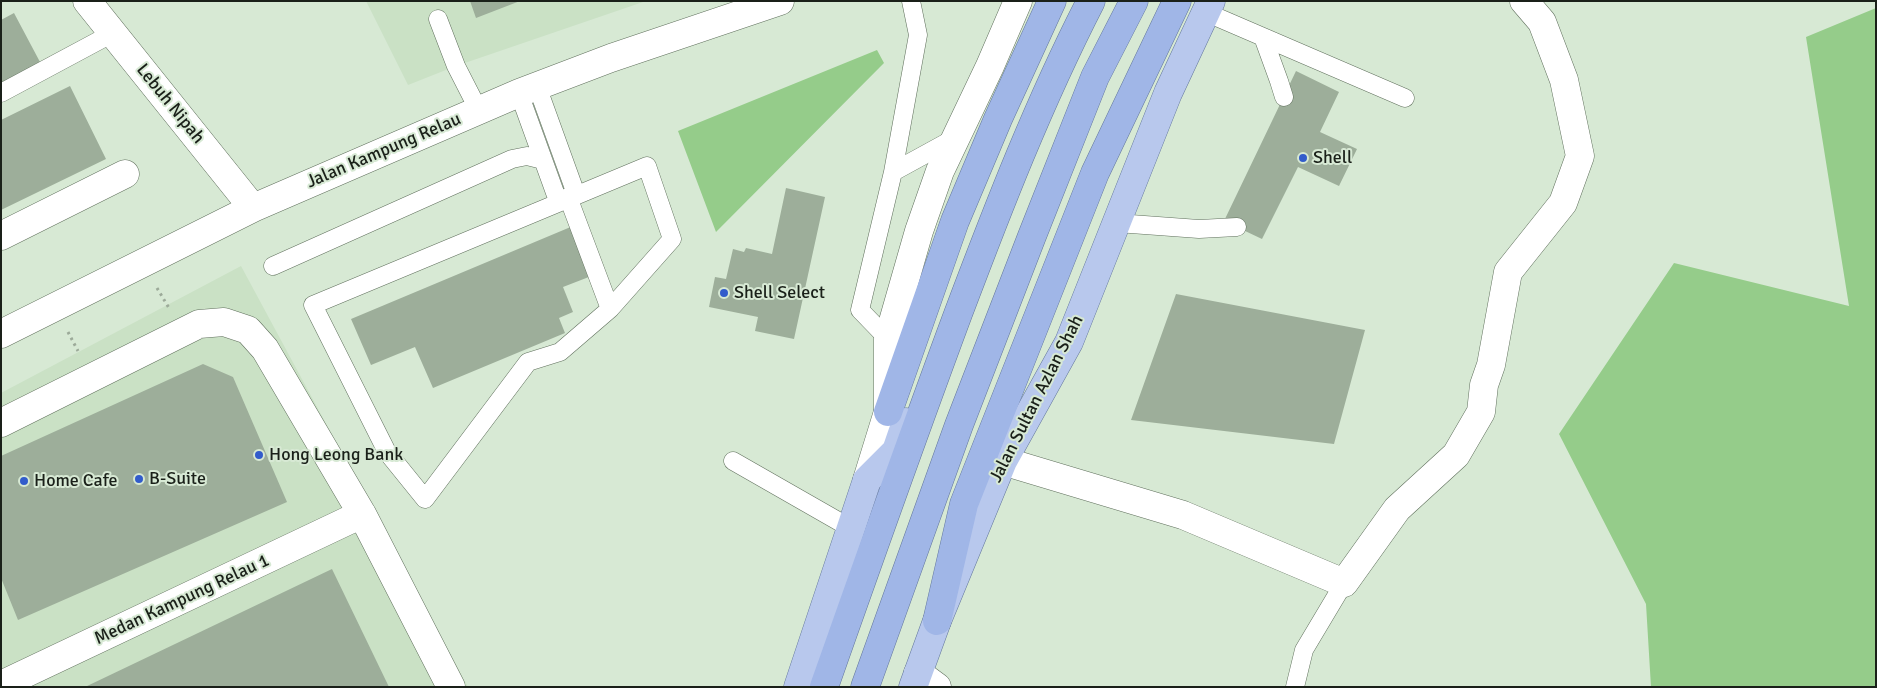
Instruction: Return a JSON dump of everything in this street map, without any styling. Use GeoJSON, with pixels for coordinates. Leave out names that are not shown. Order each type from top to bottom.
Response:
{"type":"FeatureCollection","features":[{"type":"Feature","properties":{"kind":"highway"},"geometry":{"type":"LineString","coordinates":[[888,412],[955,221],[998,119],[1052,1]]}},
{"type":"Feature","properties":{"kind":"highway"},"geometry":{"type":"LineString","coordinates":[[824,687],[926,400],[997,210],[1067,47],[1091,1]]}},
{"type":"Feature","properties":{"kind":"highway"},"geometry":{"type":"LineString","coordinates":[[865,687],[959,425],[1042,210],[1095,76],[1134,1]]}},
{"type":"Feature","properties":{"kind":"highway"},"geometry":{"type":"LineString","coordinates":[[937,621],[964,504],[1095,173],[1177,1]]}},
{"type":"Feature","properties":{"kind":"main road"},"geometry":{"type":"LineString","coordinates":[[798,687],[867,480],[896,451],[932,353],[1014,152],[1083,1]]}},
{"type":"Feature","properties":{"kind":"main road","name":"Jalan Sultan Azlan Shah"},"geometry":{"type":"LineString","coordinates":[[923,682],[937,621],[1003,461],[1069,342],[1168,93],[1208,7]]}},
{"type":"Feature","properties":{"kind":"street","name":"Lebuh Nipah"},"geometry":{"type":"LineString","coordinates":[[88,1],[253,208]]}},
{"type":"Feature","properties":{"kind":"street","name":"Jalan Kampung Relau"},"geometry":{"type":"LineString","coordinates":[[1,334],[253,208],[528,89],[611,58],[780,1]]}},
{"type":"Feature","properties":{"kind":"street"},"geometry":{"type":"LineString","coordinates":[[867,480],[888,412],[888,339],[918,231],[954,138],[990,66],[1018,1]]}},
{"type":"Feature","properties":{"kind":"street"},"geometry":{"type":"LineString","coordinates":[[1003,461],[1183,515],[1344,583],[1396,510],[1456,455],[1481,412],[1484,384],[1491,365],[1508,272],[1563,203],[1580,156],[1564,80],[1542,22],[1524,1]]}},
{"type":"Feature","properties":{"kind":"street"},"geometry":{"type":"LineString","coordinates":[[1,236],[125,174]]}},
{"type":"Feature","properties":{"kind":"street"},"geometry":{"type":"LineString","coordinates":[[1,423],[199,324],[224,322],[248,330],[265,349],[362,514],[451,687]]}},
{"type":"Feature","properties":{"kind":"street","name":"Medan Kampung Relau 1"},"geometry":{"type":"LineString","coordinates":[[1,685],[362,514]]}},
{"type":"Feature","properties":{"kind":"lane"},"geometry":{"type":"LineString","coordinates":[[888,339],[860,310],[893,172],[918,34],[911,1]]}},
{"type":"Feature","properties":{"kind":"lane"},"geometry":{"type":"LineString","coordinates":[[1208,7],[1263,37],[1405,98]]}},
{"type":"Feature","properties":{"kind":"lane"},"geometry":{"type":"LineString","coordinates":[[438,19],[456,66],[478,111]]}},
{"type":"Feature","properties":{"kind":"lane"},"geometry":{"type":"LineString","coordinates":[[1,93],[113,33]]}},
{"type":"Feature","properties":{"kind":"lane"},"geometry":{"type":"LineString","coordinates":[[1263,37],[1280,81],[1284,97]]}},
{"type":"Feature","properties":{"kind":"lane"},"geometry":{"type":"LineString","coordinates":[[528,89],[543,160],[567,198]]}},
{"type":"Feature","properties":{"kind":"lane"},"geometry":{"type":"LineString","coordinates":[[528,89],[567,198],[610,309]]}},
{"type":"Feature","properties":{"kind":"lane"},"geometry":{"type":"LineString","coordinates":[[893,172],[954,138]]}},
{"type":"Feature","properties":{"kind":"lane"},"geometry":{"type":"LineString","coordinates":[[273,266],[512,159],[527,156],[543,160]]}},
{"type":"Feature","properties":{"kind":"lane"},"geometry":{"type":"LineString","coordinates":[[647,166],[672,239],[610,309],[560,352],[528,362],[425,499],[387,452],[313,305],[647,166]]}},
{"type":"Feature","properties":{"kind":"lane"},"geometry":{"type":"LineString","coordinates":[[1117,223],[1199,229],[1237,227]]}},
{"type":"Feature","properties":{"kind":"lane"},"geometry":{"type":"LineString","coordinates":[[733,461],[852,529]]}},
{"type":"Feature","properties":{"kind":"lane"},"geometry":{"type":"LineString","coordinates":[[1295,687],[1304,650],[1344,583]]}},
{"type":"Feature","properties":{"kind":"path"},"geometry":{"type":"LineString","coordinates":[[142,263],[183,332]]}},
{"type":"Feature","properties":{"kind":"path"},"geometry":{"type":"LineString","coordinates":[[55,307],[92,378]]}},
{"type":"Feature","properties":{"kind":"shaded area"},"geometry":{"type":"Polygon","coordinates":[[[366,1],[646,1],[456,66],[408,85],[366,1]]]}},
{"type":"Feature","properties":{"kind":"shaded area"},"geometry":{"type":"Polygon","coordinates":[[[241,266],[468,687],[1,687],[1,393],[241,266]]]}},
{"type":"Feature","properties":{"kind":"green space"},"geometry":{"type":"Polygon","coordinates":[[[1876,8],[1876,687],[1651,687],[1646,604],[1559,434],[1674,263],[1849,306],[1806,37],[1876,8]]]}},
{"type":"Feature","properties":{"kind":"green space"},"geometry":{"type":"Polygon","coordinates":[[[877,50],[884,63],[716,232],[678,131],[877,50]]]}},
{"type":"Feature","properties":{"kind":"building"},"geometry":{"type":"Polygon","coordinates":[[[470,1],[520,1],[476,18],[470,1]]]}},
{"type":"Feature","properties":{"kind":"building"},"geometry":{"type":"Polygon","coordinates":[[[14,13],[40,62],[1,83],[1,20],[14,13]]]}},
{"type":"Feature","properties":{"kind":"building","name":"Shell"},"geometry":{"type":"Polygon","coordinates":[[[1296,71],[1339,92],[1320,132],[1357,149],[1339,186],[1298,167],[1262,239],[1224,221],[1296,71]]]}},
{"type":"Feature","properties":{"kind":"building"},"geometry":{"type":"Polygon","coordinates":[[[70,86],[106,159],[1,210],[1,120],[70,86]]]}},
{"type":"Feature","properties":{"kind":"building"},"geometry":{"type":"Polygon","coordinates":[[[786,188],[825,197],[794,339],[755,331],[758,317],[709,307],[715,277],[726,279],[733,249],[744,252],[746,248],[772,254],[786,188]]]}},
{"type":"Feature","properties":{"kind":"building"},"geometry":{"type":"Polygon","coordinates":[[[573,226],[594,275],[563,287],[573,312],[559,318],[565,333],[433,388],[415,347],[371,365],[351,319],[573,226]]]}},
{"type":"Feature","properties":{"kind":"building"},"geometry":{"type":"Polygon","coordinates":[[[1176,294],[1365,330],[1334,444],[1131,420],[1176,294]]]}},
{"type":"Feature","properties":{"kind":"building","name":"B-Suite"},"geometry":{"type":"Polygon","coordinates":[[[203,364],[233,377],[287,502],[18,620],[1,578],[1,456],[203,364]]]}},
{"type":"Feature","properties":{"kind":"building"},"geometry":{"type":"Polygon","coordinates":[[[332,569],[389,687],[85,687],[332,569]]]}},
{"type":"Feature","properties":{"kind":"place","name":"Shell"},"geometry":{"type":"Point","coordinates":[1303,158]}},
{"type":"Feature","properties":{"kind":"place","name":"Shell Select"},"geometry":{"type":"Point","coordinates":[724,293]}},
{"type":"Feature","properties":{"kind":"place","name":"Hong Leong Bank"},"geometry":{"type":"Point","coordinates":[259,455]}},
{"type":"Feature","properties":{"kind":"place","name":"B-Suite"},"geometry":{"type":"Point","coordinates":[139,479]}},
{"type":"Feature","properties":{"kind":"place","name":"Home Cafe"},"geometry":{"type":"Point","coordinates":[24,481]}}]}
